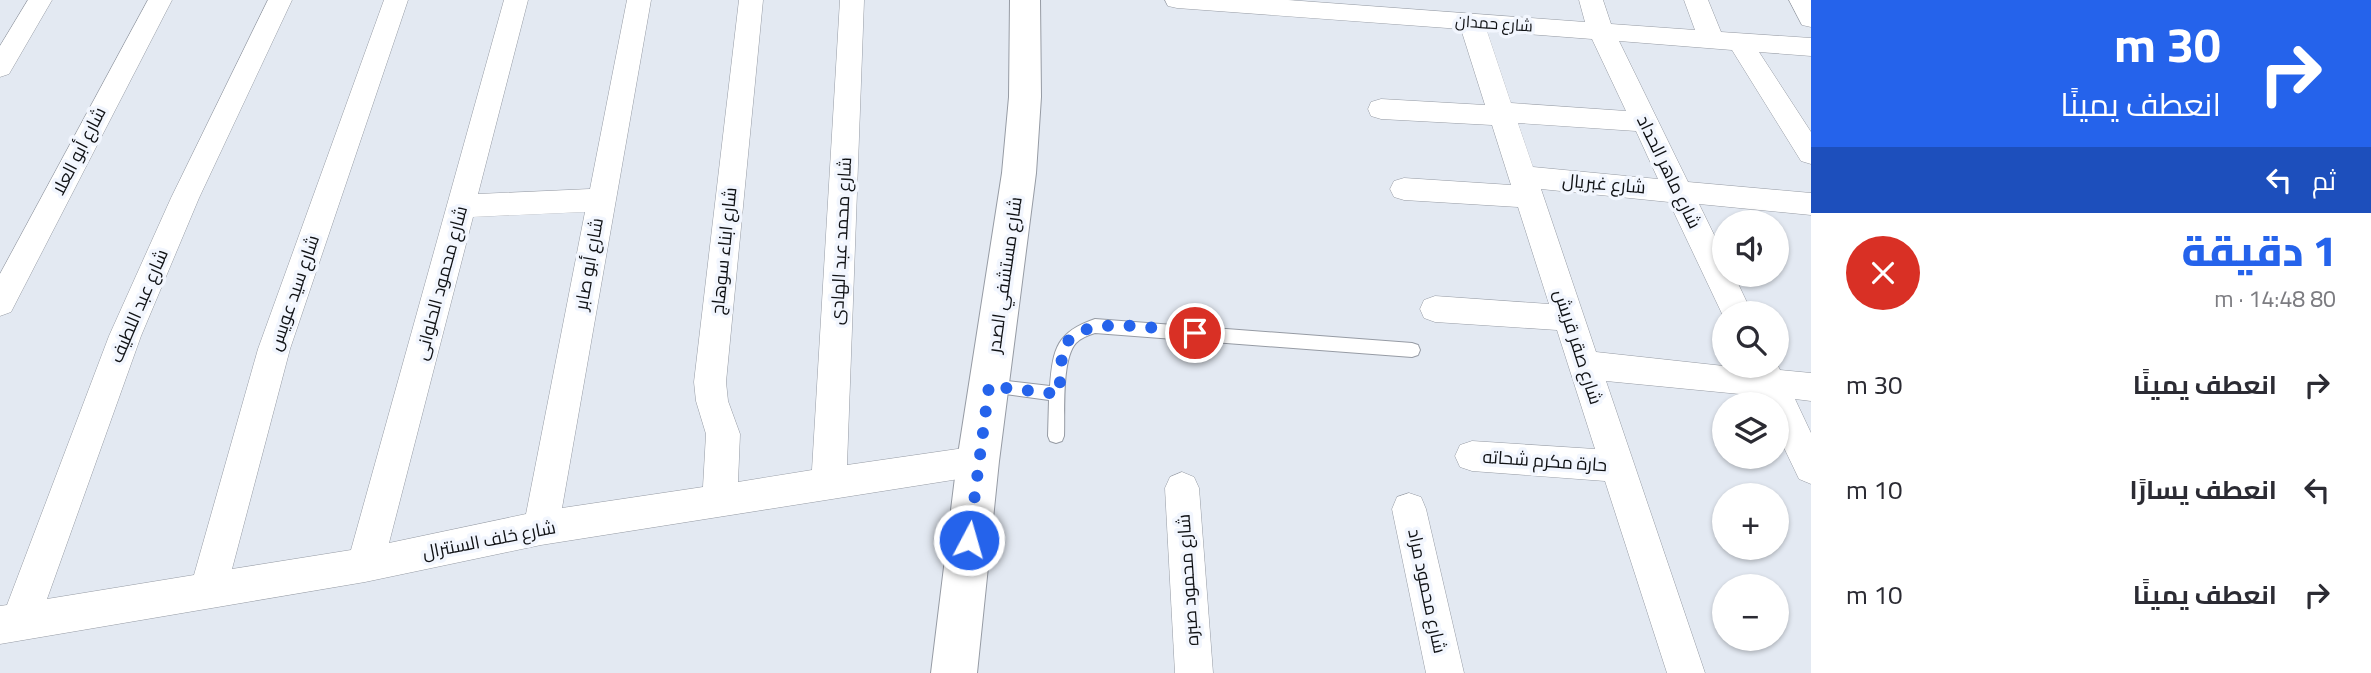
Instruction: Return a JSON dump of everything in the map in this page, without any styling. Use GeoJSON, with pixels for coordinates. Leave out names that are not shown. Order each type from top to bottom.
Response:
{"type":"FeatureCollection","features":[{"type":"Feature","properties":{"kind":"street"},"geometry":{"type":"LineString","coordinates":[[0,68],[40,0]]}},
{"type":"Feature","properties":{"kind":"street","name":"شارع أبو العلا"},"geometry":{"type":"LineString","coordinates":[[0,303],[160,0]]}},
{"type":"Feature","properties":{"kind":"street","name":"شارع عبد اللطيف"},"geometry":{"type":"LineString","coordinates":[[10,623],[130,324],[185,198],[280,0]]}},
{"type":"Feature","properties":{"kind":"street","name":"شارع سيد عويس"},"geometry":{"type":"LineString","coordinates":[[208,590],[274,349],[396,0]]}},
{"type":"Feature","properties":{"kind":"street","name":"شارع محمود الحلوانى"},"geometry":{"type":"LineString","coordinates":[[365,565],[516,0]]}},
{"type":"Feature","properties":{"kind":"street","name":"شارع أبو صابر"},"geometry":{"type":"LineString","coordinates":[[541,528],[639,0]]}},
{"type":"Feature","properties":{"kind":"street","name":"شارع ابناء سوهاج"},"geometry":{"type":"LineString","coordinates":[[720,500],[723,434],[712,401],[710,382],[751,0]]}},
{"type":"Feature","properties":{"kind":"street","name":"شارع محمد عبد الهادى"},"geometry":{"type":"LineString","coordinates":[[830,483],[852,0]]}},
{"type":"Feature","properties":{"kind":"street","name":"شارع مستشفي الصدر"},"geometry":{"type":"LineString","coordinates":[[954,673],[978,461],[1019,173],[1025,97],[1025,0]]}},
{"type":"Feature","properties":{"kind":"street","name":"شارع حمدان"},"geometry":{"type":"LineString","coordinates":[[1177,0],[1394,8],[1488,15],[1601,31],[1811,47]]}},
{"type":"Feature","properties":{"kind":"street","name":"شارع ماهر الحداد"},"geometry":{"type":"LineString","coordinates":[[1591,0],[1601,31],[1731,301]]}},
{"type":"Feature","properties":{"kind":"street"},"geometry":{"type":"LineString","coordinates":[[1696,0],[1712,40]]}},
{"type":"Feature","properties":{"kind":"street"},"geometry":{"type":"LineString","coordinates":[[1801,0],[1811,19]]}},
{"type":"Feature","properties":{"kind":"street","name":"شارع صقر قريش"},"geometry":{"type":"LineString","coordinates":[[1488,15],[1502,114],[1686,673]]}},
{"type":"Feature","properties":{"kind":"street"},"geometry":{"type":"LineString","coordinates":[[1740,42],[1811,154]]}},
{"type":"Feature","properties":{"kind":"street"},"geometry":{"type":"LineString","coordinates":[[1381,109],[1645,122]]}},
{"type":"Feature","properties":{"kind":"street","name":"شارع غبريال"},"geometry":{"type":"LineString","coordinates":[[1404,189],[1525,187],[1678,191],[1811,204]]}},
{"type":"Feature","properties":{"kind":"street"},"geometry":{"type":"LineString","coordinates":[[461,206],[601,200]]}},
{"type":"Feature","properties":{"kind":"street"},"geometry":{"type":"LineString","coordinates":[[1435,309],[1569,318]]}},
{"type":"Feature","properties":{"kind":"street"},"geometry":{"type":"LineString","coordinates":[[1584,365],[1712,371]]}},
{"type":"Feature","properties":{"kind":"street"},"geometry":{"type":"LineString","coordinates":[[1768,378],[1811,468]]}},
{"type":"Feature","properties":{"kind":"street"},"geometry":{"type":"LineString","coordinates":[[1780,378],[1811,387]]}},
{"type":"Feature","properties":{"kind":"street","name":"حارة مكرم شحاته"},"geometry":{"type":"LineString","coordinates":[[1472,456],[1618,466]]}},
{"type":"Feature","properties":{"kind":"street","name":"شارع خلف السنترال"},"geometry":{"type":"LineString","coordinates":[[10,623],[365,565],[541,528],[978,461]]}},
{"type":"Feature","properties":{"kind":"street","name":"شارع محمود صبره"},"geometry":{"type":"LineString","coordinates":[[1182,488],[1194,673]]}},
{"type":"Feature","properties":{"kind":"street","name":"شارع محمود مراد"},"geometry":{"type":"LineString","coordinates":[[1409,509],[1445,673]]}},
{"type":"Feature","properties":{"kind":"lane"},"geometry":{"type":"LineString","coordinates":[[1056,436],[1067,342],[1079,332],[1095,326],[1412,350]]}},
{"type":"Feature","properties":{"kind":"lane"},"geometry":{"type":"LineString","coordinates":[[989,386],[1059,394]]}},
{"type":"Feature","properties":{"kind":"route"},"geometry":{"type":"LineString","coordinates":[[969,540],[989,386],[1059,394],[1067,342],[1079,332],[1095,326],[1195,333]]}}]}
